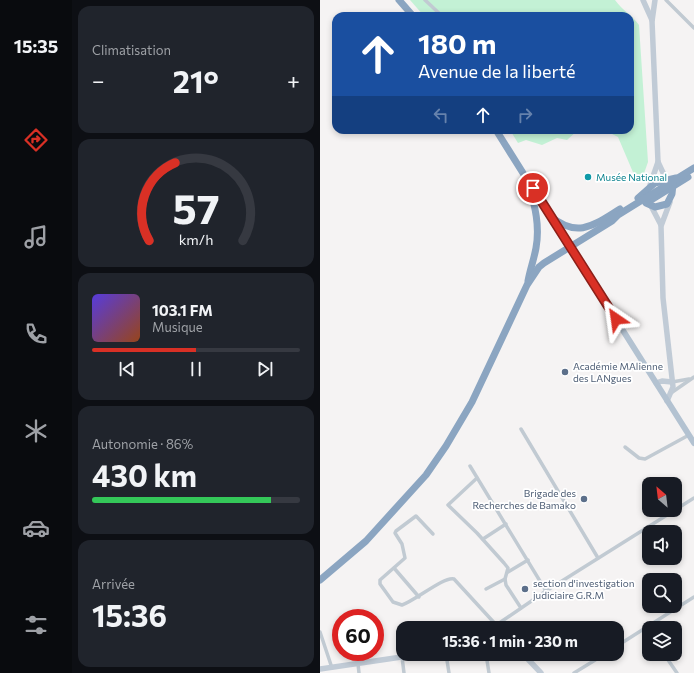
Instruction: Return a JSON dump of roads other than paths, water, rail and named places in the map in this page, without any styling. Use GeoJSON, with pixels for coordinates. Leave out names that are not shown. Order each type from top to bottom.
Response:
{"type":"FeatureCollection","features":[{"type":"Feature","properties":{"kind":"highway"},"geometry":{"type":"LineString","coordinates":[[399,0],[410,12]]}},
{"type":"Feature","properties":{"kind":"highway"},"geometry":{"type":"LineString","coordinates":[[499,134],[550,216],[568,228],[587,227],[638,199],[655,183],[670,183],[694,172]]}},
{"type":"Feature","properties":{"kind":"highway"},"geometry":{"type":"LineString","coordinates":[[320,580],[366,541],[426,475],[446,446],[472,402],[527,285],[538,267],[579,240],[648,203],[670,183],[694,168]]}},
{"type":"Feature","properties":{"kind":"highway"},"geometry":{"type":"LineString","coordinates":[[527,178],[535,207],[538,229],[536,249],[527,285]]}},
{"type":"Feature","properties":{"kind":"highway"},"geometry":{"type":"LineString","coordinates":[[648,203],[659,207],[670,201],[670,183]]}},
{"type":"Feature","properties":{"kind":"main road"},"geometry":{"type":"LineString","coordinates":[[550,216],[694,443]]}},
{"type":"Feature","properties":{"kind":"street"},"geometry":{"type":"LineString","coordinates":[[425,0],[438,12]]}},
{"type":"Feature","properties":{"kind":"street"},"geometry":{"type":"LineString","coordinates":[[643,0],[652,21]]}},
{"type":"Feature","properties":{"kind":"street"},"geometry":{"type":"LineString","coordinates":[[655,0],[652,21],[658,162],[649,189],[648,203],[661,226]]}},
{"type":"Feature","properties":{"kind":"street"},"geometry":{"type":"LineString","coordinates":[[666,0],[694,28]]}},
{"type":"Feature","properties":{"kind":"street"},"geometry":{"type":"LineString","coordinates":[[658,162],[670,183]]}},
{"type":"Feature","properties":{"kind":"street"},"geometry":{"type":"LineString","coordinates":[[667,401],[671,393],[672,382],[663,298],[661,226],[670,201]]}},
{"type":"Feature","properties":{"kind":"street"},"geometry":{"type":"LineString","coordinates":[[656,383],[662,381],[672,382],[692,378]]}},
{"type":"Feature","properties":{"kind":"street"},"geometry":{"type":"LineString","coordinates":[[671,393],[692,378]]}},
{"type":"Feature","properties":{"kind":"street"},"geometry":{"type":"LineString","coordinates":[[521,429],[598,558]]}},
{"type":"Feature","properties":{"kind":"street"},"geometry":{"type":"LineString","coordinates":[[625,447],[638,458],[645,459],[689,435]]}},
{"type":"Feature","properties":{"kind":"street"},"geometry":{"type":"LineString","coordinates":[[470,466],[546,591]]}},
{"type":"Feature","properties":{"kind":"street"},"geometry":{"type":"LineString","coordinates":[[477,478],[448,505],[483,539],[508,568],[508,572]]}},
{"type":"Feature","properties":{"kind":"street"},"geometry":{"type":"LineString","coordinates":[[682,506],[694,498]]}},
{"type":"Feature","properties":{"kind":"street"},"geometry":{"type":"LineString","coordinates":[[433,534],[416,516],[396,531],[395,533],[402,544],[405,558],[379,582],[393,602],[402,605],[419,597],[447,578],[454,578],[492,621]]}},
{"type":"Feature","properties":{"kind":"street"},"geometry":{"type":"LineString","coordinates":[[505,621],[546,591],[664,517]]}},
{"type":"Feature","properties":{"kind":"street"},"geometry":{"type":"LineString","coordinates":[[483,539],[506,524]]}},
{"type":"Feature","properties":{"kind":"street"},"geometry":{"type":"LineString","coordinates":[[521,608],[508,590],[505,579],[508,572],[528,560]]}},
{"type":"Feature","properties":{"kind":"street"},"geometry":{"type":"LineString","coordinates":[[394,568],[419,597]]}},
{"type":"Feature","properties":{"kind":"street"},"geometry":{"type":"LineString","coordinates":[[486,589],[505,579]]}},
{"type":"Feature","properties":{"kind":"street"},"geometry":{"type":"LineString","coordinates":[[657,621],[694,598]]}},
{"type":"Feature","properties":{"kind":"street"},"geometry":{"type":"LineString","coordinates":[[624,642],[642,630]]}},
{"type":"Feature","properties":{"kind":"street"},"geometry":{"type":"LineString","coordinates":[[320,632],[332,668]]}},
{"type":"Feature","properties":{"kind":"street"},"geometry":{"type":"LineString","coordinates":[[320,670],[396,658]]}},
{"type":"Feature","properties":{"kind":"street"},"geometry":{"type":"LineString","coordinates":[[402,661],[404,673]]}},
{"type":"Feature","properties":{"kind":"street"},"geometry":{"type":"LineString","coordinates":[[447,661],[448,673]]}},
{"type":"Feature","properties":{"kind":"street"},"geometry":{"type":"LineString","coordinates":[[487,661],[489,673]]}},
{"type":"Feature","properties":{"kind":"street"},"geometry":{"type":"LineString","coordinates":[[530,661],[542,673]]}},
{"type":"Feature","properties":{"kind":"street"},"geometry":{"type":"LineString","coordinates":[[574,673],[594,661]]}},
{"type":"Feature","properties":{"kind":"street"},"geometry":{"type":"LineString","coordinates":[[669,661],[677,673]]}},
{"type":"Feature","properties":{"kind":"street"},"geometry":{"type":"LineString","coordinates":[[358,664],[359,673]]}},
{"type":"Feature","properties":{"kind":"place","name":"Musée National"},"geometry":{"type":"Point","coordinates":[588,177]}},
{"type":"Feature","properties":{"kind":"place","name":"Académie MAlienne des LANgues"},"geometry":{"type":"Point","coordinates":[565,372]}},
{"type":"Feature","properties":{"kind":"place","name":"Brigade des Recherches de Bamako"},"geometry":{"type":"Point","coordinates":[584,499]}},
{"type":"Feature","properties":{"kind":"place","name":"section d'investigation judiciaire G.R.M"},"geometry":{"type":"Point","coordinates":[525,589]}}]}
